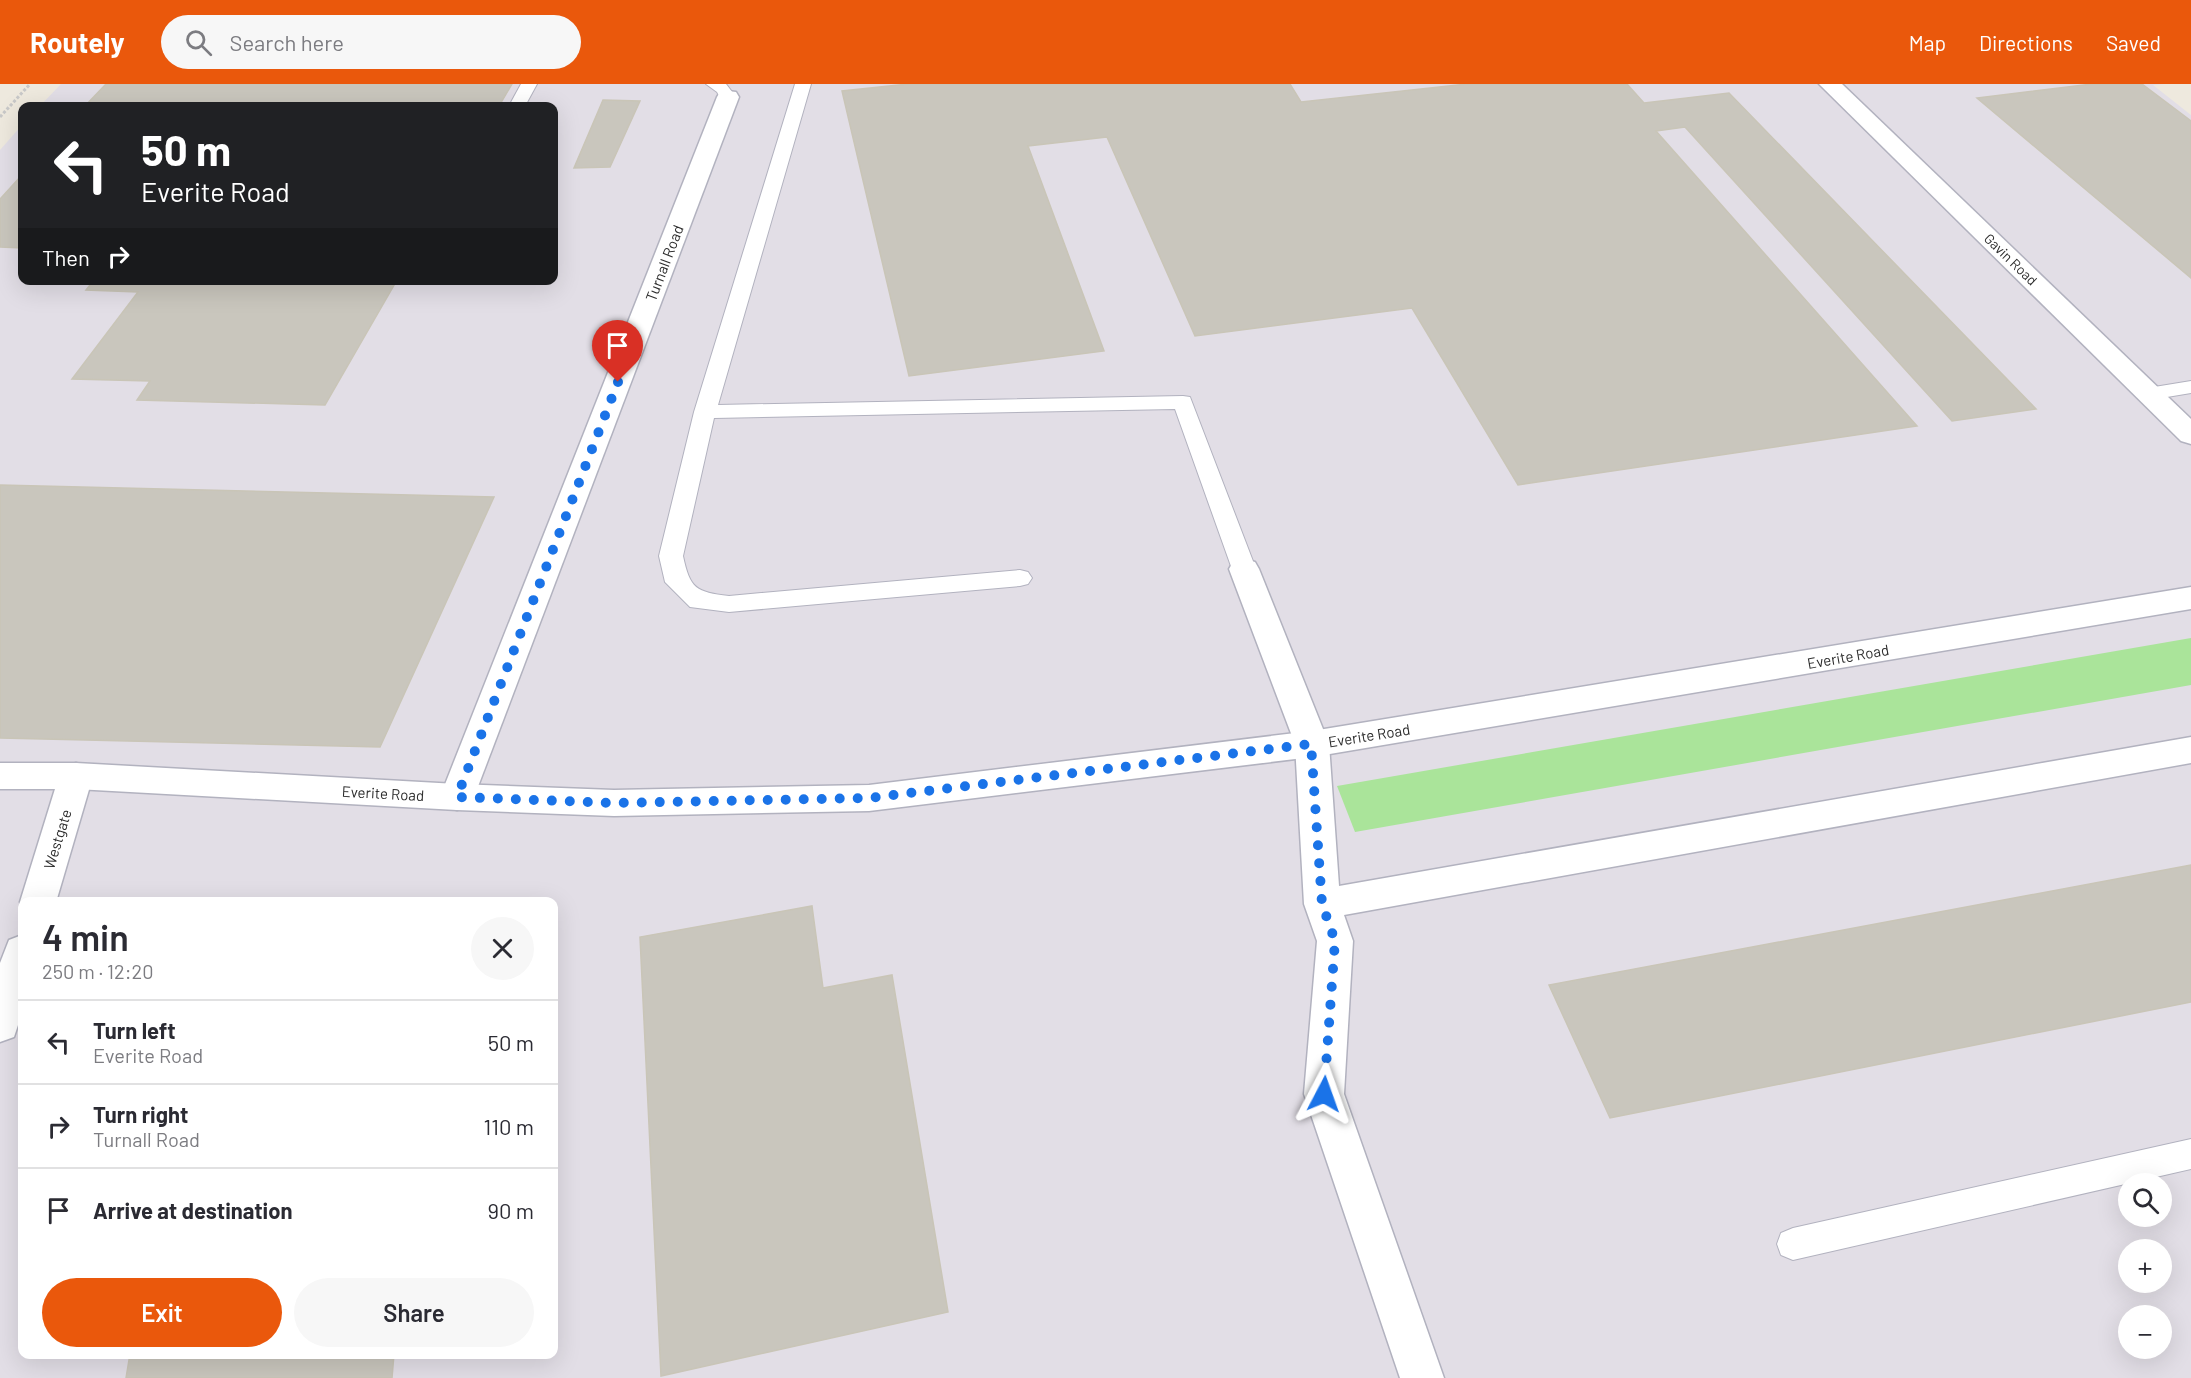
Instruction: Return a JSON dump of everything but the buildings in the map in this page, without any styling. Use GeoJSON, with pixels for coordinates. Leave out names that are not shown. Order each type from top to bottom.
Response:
{"type":"FeatureCollection","features":[{"type":"Feature","properties":{"kind":"street","name":"Gavin Road"},"geometry":{"type":"LineString","coordinates":[[1830,84],[2191,435]]}},
{"type":"Feature","properties":{"kind":"street","name":"Turnall Road"},"geometry":{"type":"LineString","coordinates":[[457,797],[721,91]]}},
{"type":"Feature","properties":{"kind":"street"},"geometry":{"type":"LineString","coordinates":[[1244,569],[1311,744],[1322,904],[1335,941],[1324,1094],[1422,1378]]}},
{"type":"Feature","properties":{"kind":"street","name":"Everite Road"},"geometry":{"type":"LineString","coordinates":[[0,776],[76,776],[457,797],[614,803],[869,798],[1311,744],[2191,598]]}},
{"type":"Feature","properties":{"kind":"street"},"geometry":{"type":"LineString","coordinates":[[1322,904],[2191,750]]}},
{"type":"Feature","properties":{"kind":"street","name":"Westgate"},"geometry":{"type":"LineString","coordinates":[[40,897],[76,776]]}},
{"type":"Feature","properties":{"kind":"street"},"geometry":{"type":"LineString","coordinates":[[0,1025],[18,964]]}},
{"type":"Feature","properties":{"kind":"lane"},"geometry":{"type":"LineString","coordinates":[[519,102],[529,84]]}},
{"type":"Feature","properties":{"kind":"lane"},"geometry":{"type":"LineString","coordinates":[[802,84],[705,412],[671,556],[677,582],[698,601],[729,604],[1020,578]]}},
{"type":"Feature","properties":{"kind":"lane"},"geometry":{"type":"LineString","coordinates":[[2149,394],[2191,387]]}},
{"type":"Feature","properties":{"kind":"lane"},"geometry":{"type":"LineString","coordinates":[[705,412],[1183,402],[1244,569]]}},
{"type":"Feature","properties":{"kind":"lane"},"geometry":{"type":"LineString","coordinates":[[1793,1244],[2191,1154]]}},
{"type":"Feature","properties":{"kind":"path"},"geometry":{"type":"LineString","coordinates":[[0,117],[30,84]]}},
{"type":"Feature","properties":{"kind":"shaded area"},"geometry":{"type":"Polygon","coordinates":[[[61,84],[2165,84],[2153,85],[2191,115],[2191,1378],[0,1378],[0,150],[18,130],[18,285],[558,285],[558,102],[44,102],[61,84]]]}},
{"type":"Feature","properties":{"kind":"green space"},"geometry":{"type":"Polygon","coordinates":[[[2191,638],[2191,685],[1355,832],[1337,786],[2191,638]]]}},
{"type":"Feature","properties":{"kind":"route"},"geometry":{"type":"LineString","coordinates":[[618,382],[457,797],[614,803],[869,798],[1311,744],[1322,904],[1335,941],[1324,1094]]}}]}
